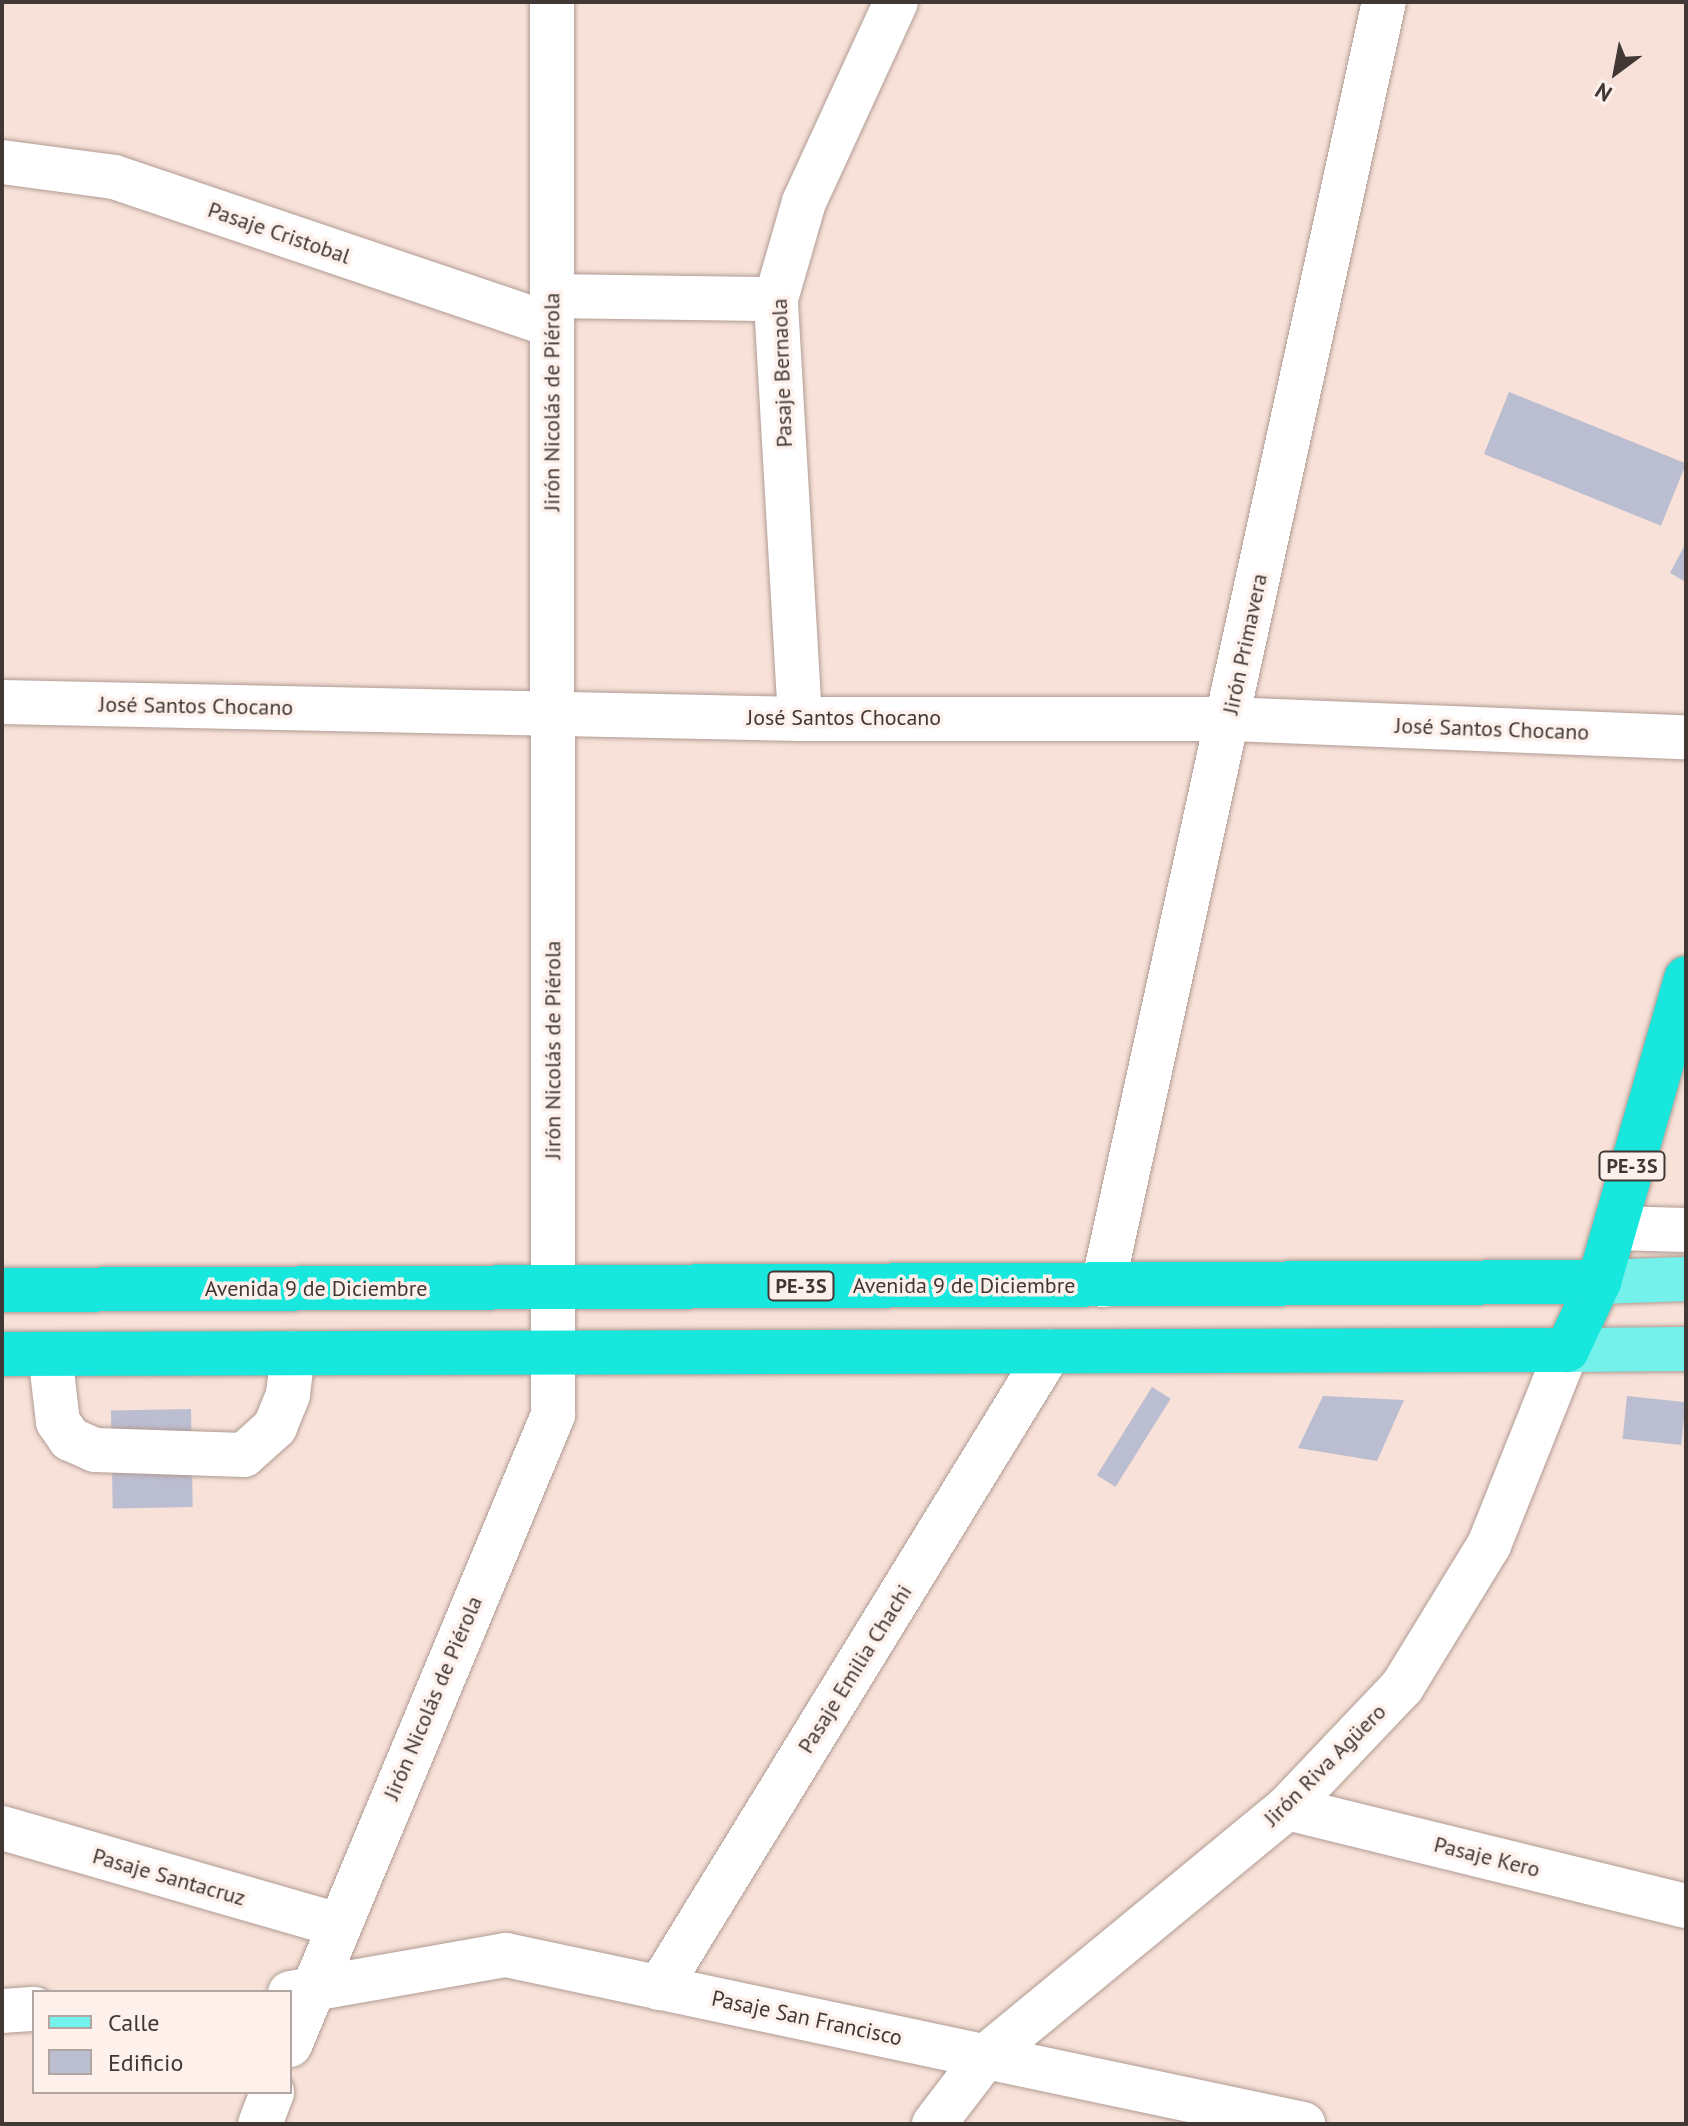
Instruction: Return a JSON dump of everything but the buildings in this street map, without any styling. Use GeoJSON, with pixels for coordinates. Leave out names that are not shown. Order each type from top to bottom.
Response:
{"type":"FeatureCollection","features":[{"type":"Feature","properties":{"kind":"highway","name":"PE-3S"},"geometry":{"type":"LineString","coordinates":[[1567,1350],[1599,1282],[1684,992]]}},
{"type":"Feature","properties":{"kind":"highway","name":"Avenida 9 de Diciembre"},"geometry":{"type":"LineString","coordinates":[[2,1290],[1599,1282]]}},
{"type":"Feature","properties":{"kind":"highway"},"geometry":{"type":"LineString","coordinates":[[2,1354],[1567,1350]]}},
{"type":"Feature","properties":{"kind":"main road","name":"Avenida 9 de Diciembre"},"geometry":{"type":"LineString","coordinates":[[1599,1282],[1686,1279]]}},
{"type":"Feature","properties":{"kind":"main road"},"geometry":{"type":"LineString","coordinates":[[1567,1350],[1686,1349]]}},
{"type":"Feature","properties":{"kind":"street","name":"Jirón Nicolás de Piérola"},"geometry":{"type":"LineString","coordinates":[[292,2035],[300,1993],[337,1925],[553,1415],[552,2]]}},
{"type":"Feature","properties":{"kind":"street","name":"Pasaje Bernaola"},"geometry":{"type":"LineString","coordinates":[[800,719],[776,299],[804,202],[896,2]]}},
{"type":"Feature","properties":{"kind":"street","name":"Jirón Primavera"},"geometry":{"type":"LineString","coordinates":[[1103,1285],[1384,2]]}},
{"type":"Feature","properties":{"kind":"street","name":"Pasaje Cristobal"},"geometry":{"type":"LineString","coordinates":[[2,162],[114,177],[552,310],[776,299]]}},
{"type":"Feature","properties":{"kind":"street","name":"José Santos Chocano"},"geometry":{"type":"LineString","coordinates":[[2,702],[800,719],[1229,719],[1686,737]]}},
{"type":"Feature","properties":{"kind":"street"},"geometry":{"type":"LineString","coordinates":[[1615,1228],[1686,1230]]}},
{"type":"Feature","properties":{"kind":"street","name":"Jirón Riva Agüero"},"geometry":{"type":"LineString","coordinates":[[934,2124],[986,2056],[1287,1808],[1402,1687],[1489,1545],[1567,1350]]}},
{"type":"Feature","properties":{"kind":"street","name":"Pasaje Emilia Chachi"},"geometry":{"type":"LineString","coordinates":[[659,1988],[1050,1351]]}},
{"type":"Feature","properties":{"kind":"street"},"geometry":{"type":"LineString","coordinates":[[50,1354],[58,1422],[70,1439],[95,1450],[244,1455],[275,1427],[288,1394],[293,1353]]}},
{"type":"Feature","properties":{"kind":"street","name":"Pasaje Kero"},"geometry":{"type":"LineString","coordinates":[[1287,1808],[1686,1906]]}},
{"type":"Feature","properties":{"kind":"street","name":"Pasaje Santacruz"},"geometry":{"type":"LineString","coordinates":[[2,1828],[337,1925]]}},
{"type":"Feature","properties":{"kind":"street","name":"Pasaje San Francisco"},"geometry":{"type":"LineString","coordinates":[[300,1993],[506,1955],[1303,2124]]}},
{"type":"Feature","properties":{"kind":"street"},"geometry":{"type":"LineString","coordinates":[[2,2011],[32,2009]]}},
{"type":"Feature","properties":{"kind":"street"},"geometry":{"type":"LineString","coordinates":[[260,2124],[271,2094]]}}]}
